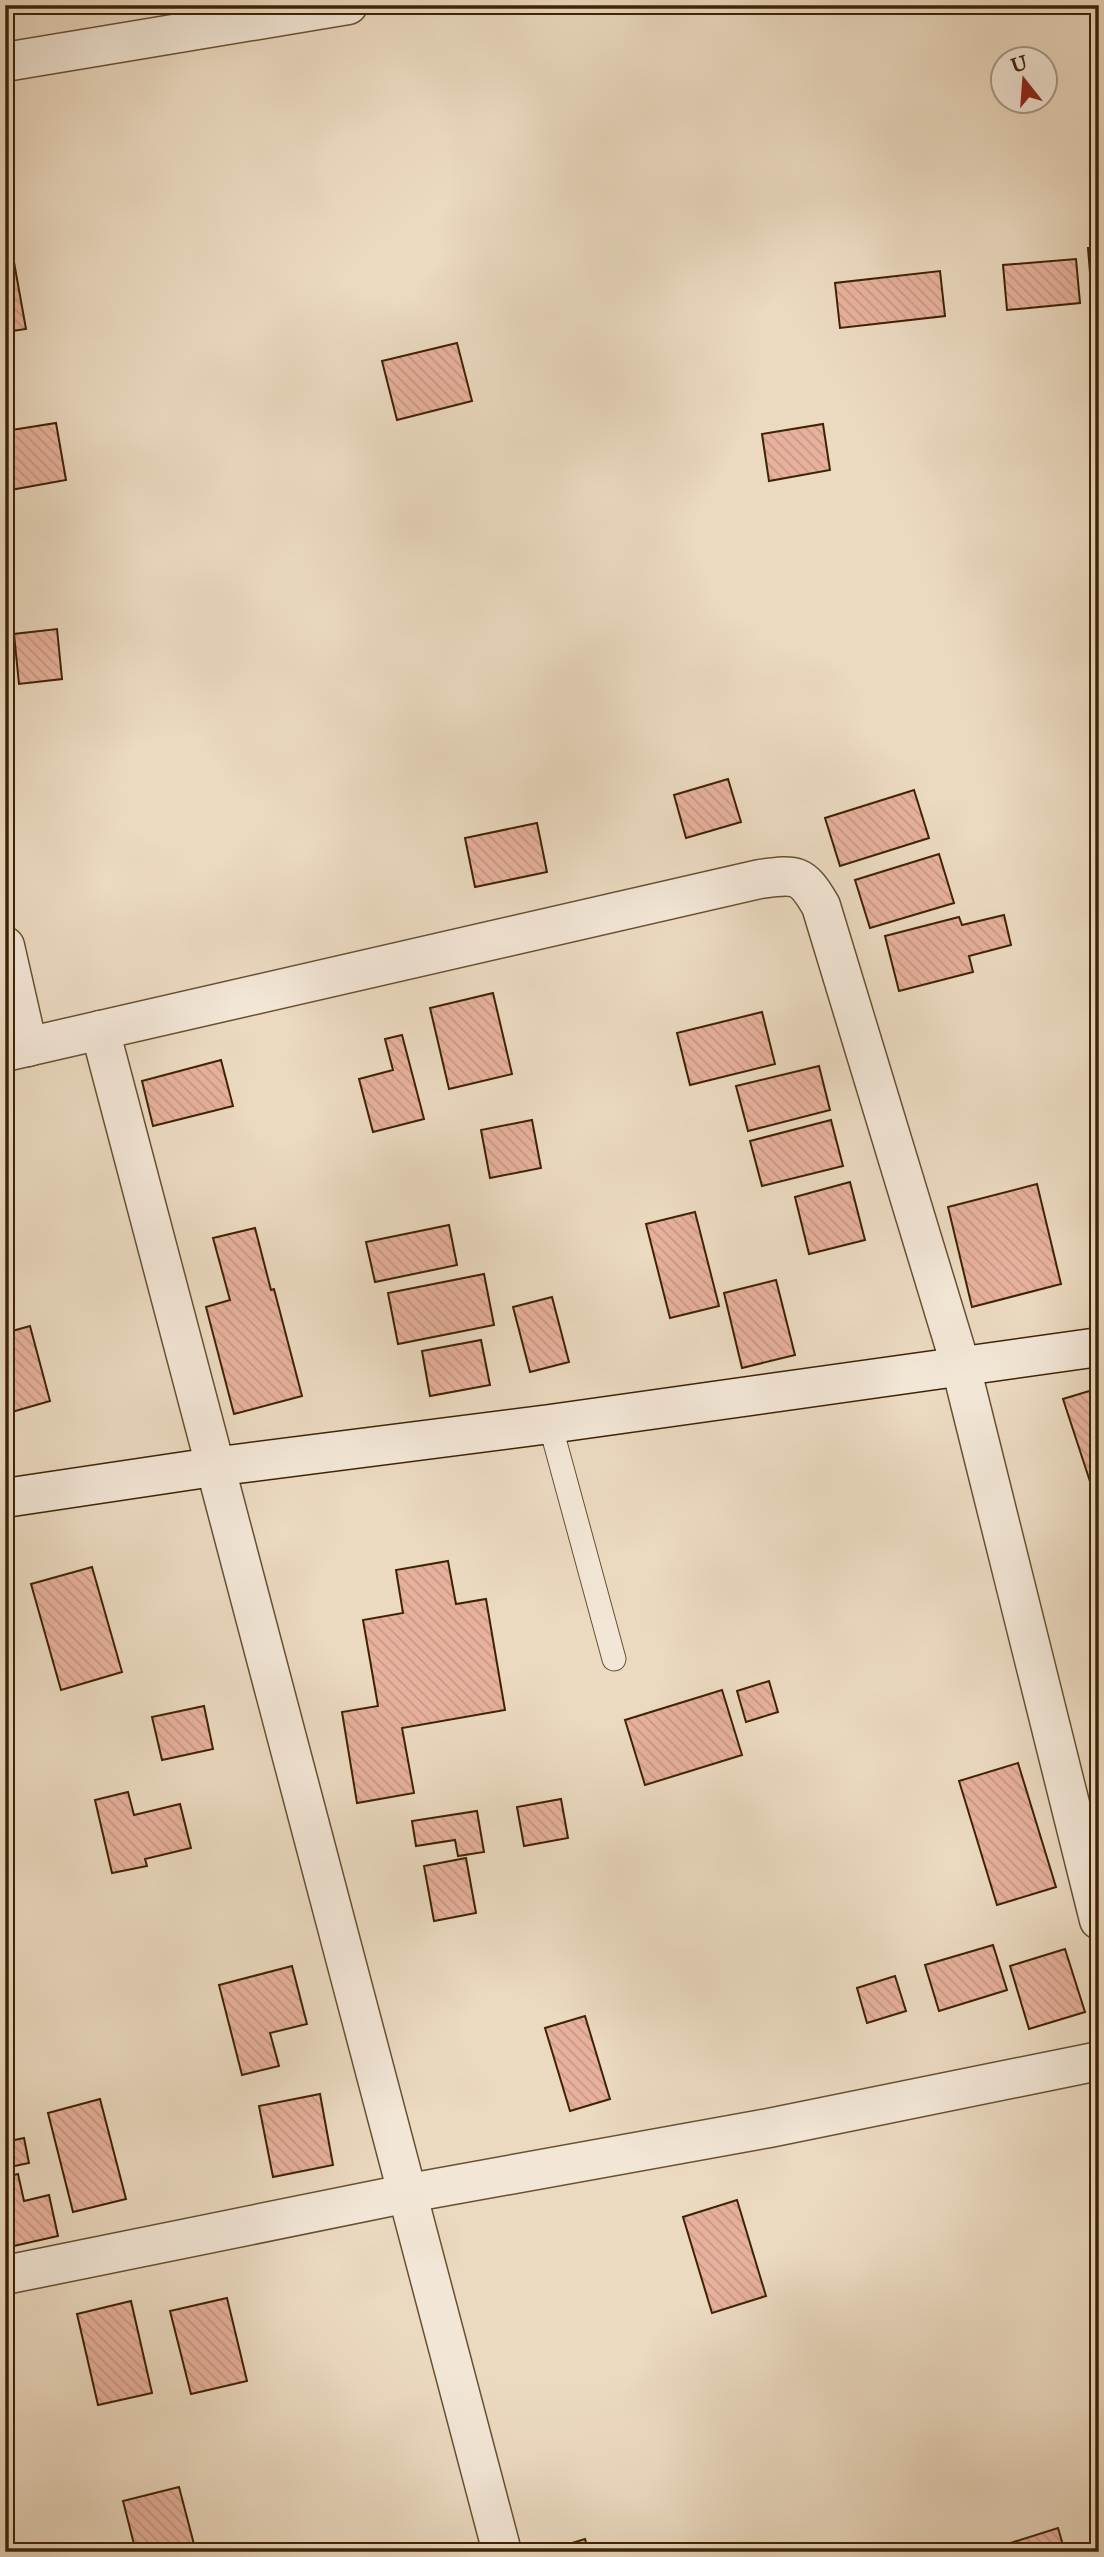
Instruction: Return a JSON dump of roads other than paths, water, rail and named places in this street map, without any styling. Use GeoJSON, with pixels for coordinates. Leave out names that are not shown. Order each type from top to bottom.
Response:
{"type":"FeatureCollection","features":[{"type":"Feature","properties":{"kind":"street"},"geometry":{"type":"LineString","coordinates":[[5,62],[348,5]]}},
{"type":"Feature","properties":{"kind":"street"},"geometry":{"type":"LineString","coordinates":[[5,946],[17,1049],[760,879],[783,875],[799,878],[813,892],[821,906],[961,1367],[1099,1920]]}},
{"type":"Feature","properties":{"kind":"street"},"geometry":{"type":"LineString","coordinates":[[100,1030],[213,1467],[409,2193],[502,2552]]}},
{"type":"Feature","properties":{"kind":"street"},"geometry":{"type":"LineString","coordinates":[[5,1498],[213,1467],[550,1424],[1099,1348]]}},
{"type":"Feature","properties":{"kind":"street"},"geometry":{"type":"LineString","coordinates":[[5,2275],[409,2193],[769,2128],[1099,2061]]}},
{"type":"Feature","properties":{"kind":"lane"},"geometry":{"type":"LineString","coordinates":[[550,1424],[614,1659]]}}]}
